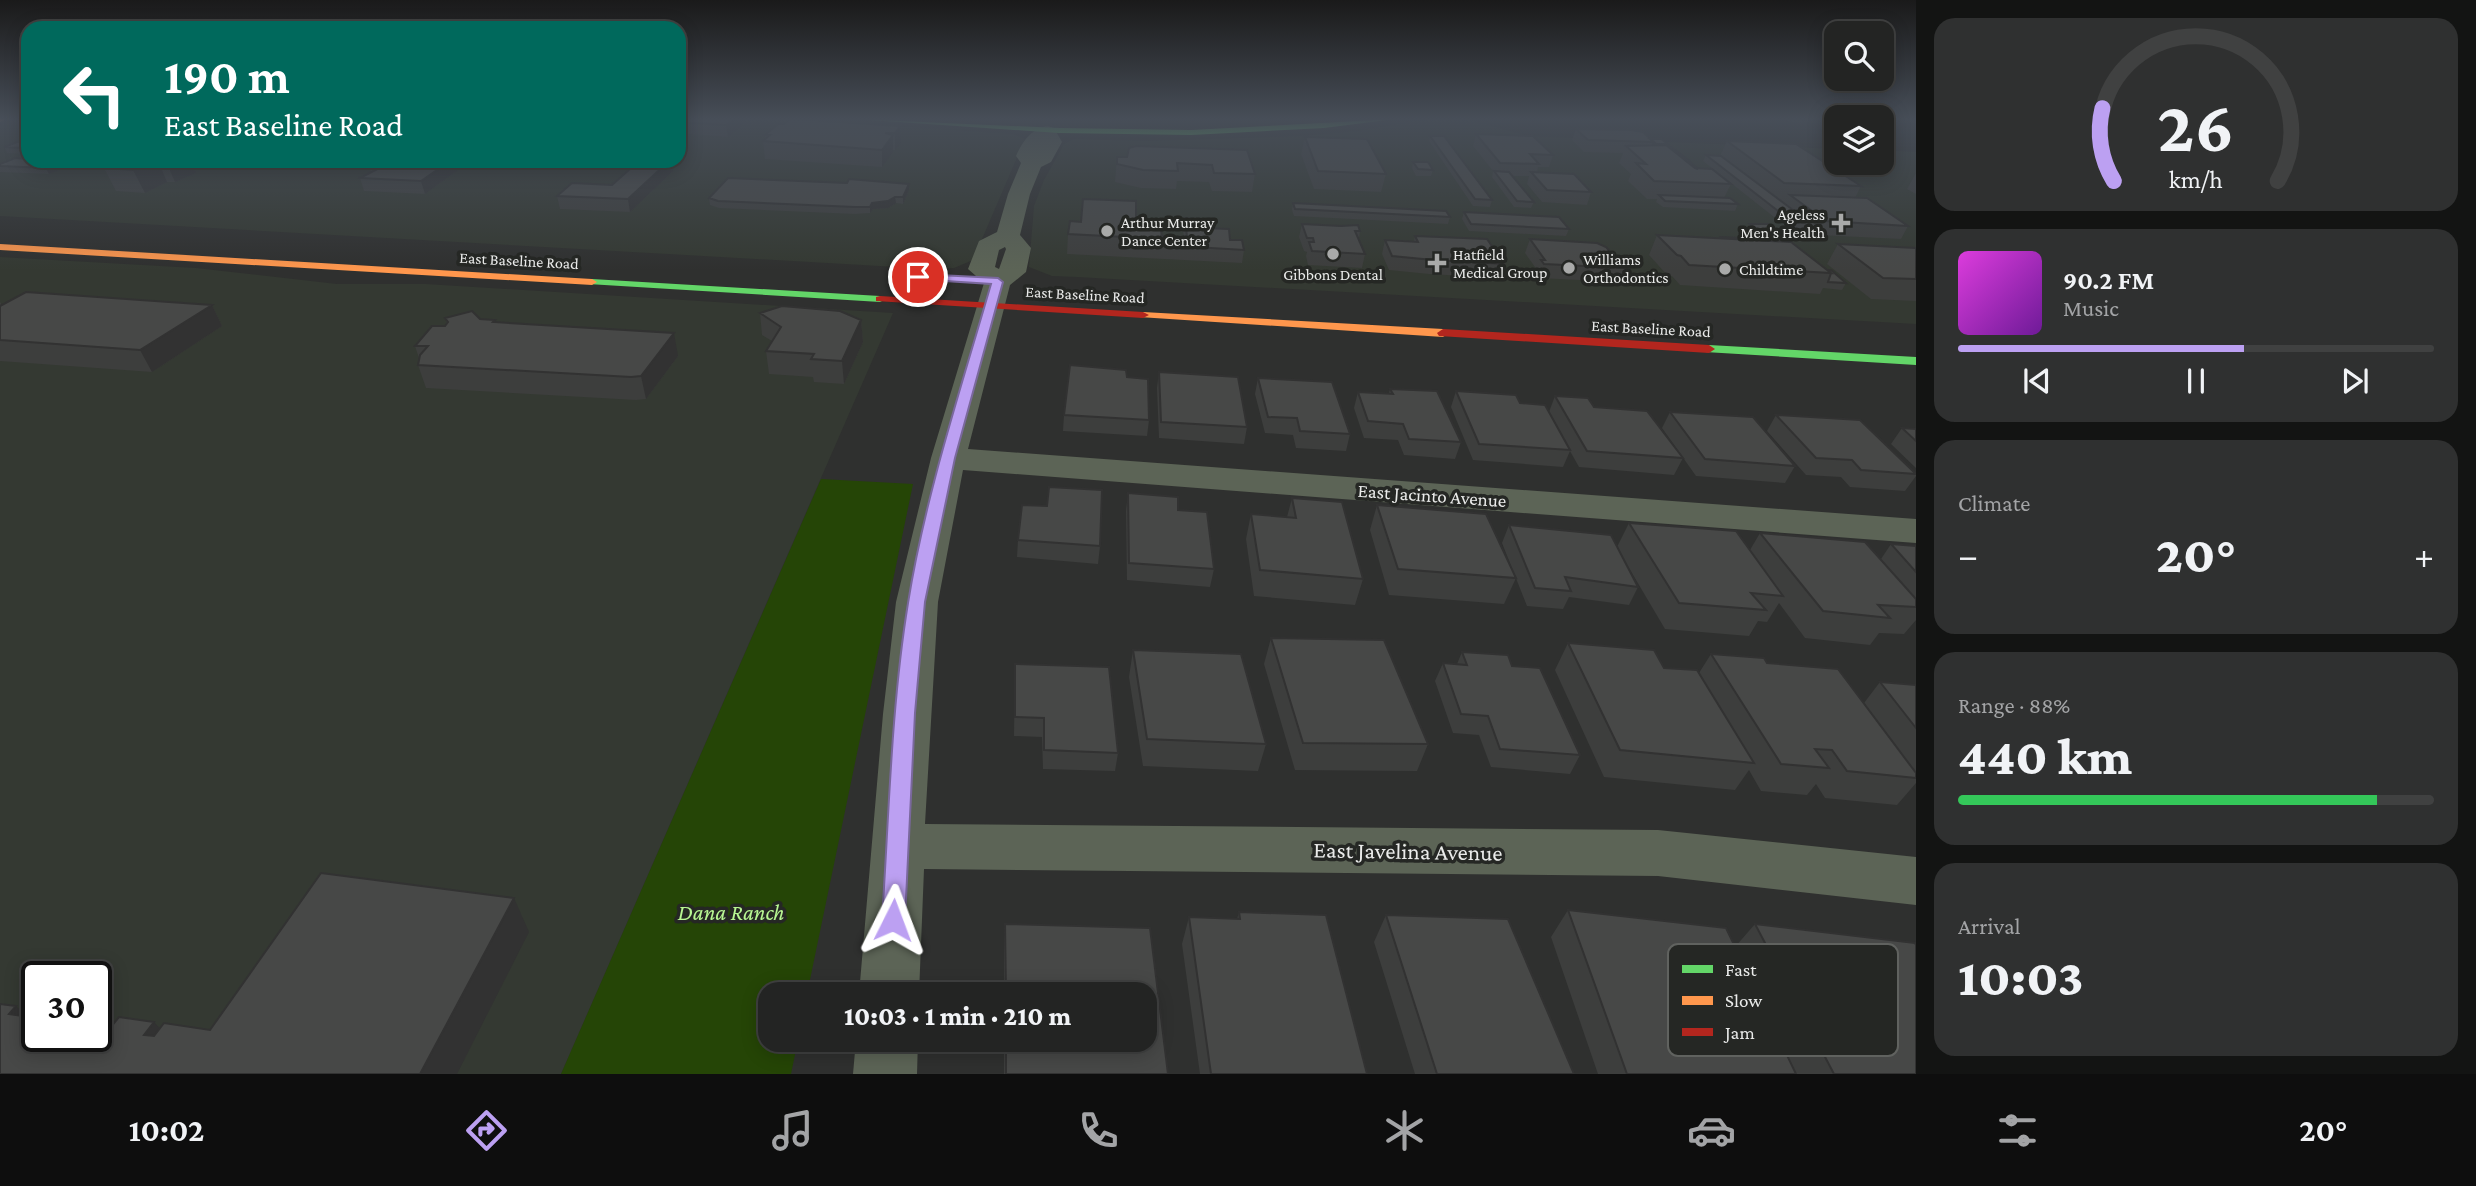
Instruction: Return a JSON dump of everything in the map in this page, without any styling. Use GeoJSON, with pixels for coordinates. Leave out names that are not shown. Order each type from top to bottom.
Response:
{"type":"FeatureCollection","features":[{"type":"Feature","properties":{"kind":"main road","name":"East Baseline Road"},"geometry":{"type":"LineString","coordinates":[[0,247],[996,289],[1916,361]]}},
{"type":"Feature","properties":{"kind":"street"},"geometry":{"type":"LineString","coordinates":[[890,982],[906,713],[917,602],[948,458],[996,289],[1013,272],[1019,248],[1008,236],[1019,194],[1029,169]]}},
{"type":"Feature","properties":{"kind":"street","name":"East Jacinto Avenue"},"geometry":{"type":"LineString","coordinates":[[948,458],[1916,531]]}},
{"type":"Feature","properties":{"kind":"street","name":"East Javelina Avenue"},"geometry":{"type":"LineString","coordinates":[[898,846],[1658,853],[1916,881]]}},
{"type":"Feature","properties":{"kind":"street"},"geometry":{"type":"LineString","coordinates":[[885,1074],[886,1052]]}},
{"type":"Feature","properties":{"kind":"shaded area"},"geometry":{"type":"Polygon","coordinates":[[[0,169],[1012,169],[973,260],[954,268],[932,269],[0,216],[0,169]]]}},
{"type":"Feature","properties":{"kind":"shaded area"},"geometry":{"type":"Polygon","coordinates":[[[1050,169],[1824,169],[1824,175],[1894,175],[1894,169],[1916,169],[1916,324],[1052,276],[1029,267],[1034,206],[1050,169]]]}},
{"type":"Feature","properties":{"kind":"shaded area"},"geometry":{"type":"Polygon","coordinates":[[[0,257],[196,268],[337,284],[426,284],[893,313],[561,1074],[0,1074],[0,257]]]}},
{"type":"Feature","properties":{"kind":"green space","name":"Dana Ranch"},"geometry":{"type":"Polygon","coordinates":[[[821,479],[913,484],[809,982],[758,982],[758,1052],[796,1052],[791,1074],[561,1074],[821,479]]]}},
{"type":"Feature","properties":{"kind":"building"},"geometry":{"type":"Polygon","coordinates":[[[377,169],[438,169],[421,181],[360,178],[377,169]]]}},
{"type":"Feature","properties":{"kind":"building"},"geometry":{"type":"Polygon","coordinates":[[[630,169],[660,169],[628,199],[557,196],[572,183],[612,185],[630,169]]]}},
{"type":"Feature","properties":{"kind":"building"},"geometry":{"type":"Polygon","coordinates":[[[1139,169],[1178,171],[1143,170],[1139,169]]]}},
{"type":"Feature","properties":{"kind":"building"},"geometry":{"type":"Polygon","coordinates":[[[1213,169],[1253,169],[1255,174],[1214,173],[1213,169]]]}},
{"type":"Feature","properties":{"kind":"building"},"geometry":{"type":"Polygon","coordinates":[[[1383,169],[1386,174],[1318,171],[1383,169]]]}},
{"type":"Feature","properties":{"kind":"building"},"geometry":{"type":"Polygon","coordinates":[[[1454,169],[1469,169],[1492,200],[1475,199],[1454,169]]]}},
{"type":"Feature","properties":{"kind":"building"},"geometry":{"type":"Polygon","coordinates":[[[1642,169],[1712,169],[1731,184],[1654,181],[1642,169]]]}},
{"type":"Feature","properties":{"kind":"building"},"geometry":{"type":"Polygon","coordinates":[[[1724,169],[1738,169],[1809,222],[1791,221],[1724,169]]]}},
{"type":"Feature","properties":{"kind":"building"},"geometry":{"type":"Polygon","coordinates":[[[1765,169],[1824,169],[1824,175],[1844,175],[1861,186],[1784,183],[1765,169]]]}},
{"type":"Feature","properties":{"kind":"building"},"geometry":{"type":"Polygon","coordinates":[[[1494,171],[1509,172],[1534,202],[1517,201],[1494,171]]]}},
{"type":"Feature","properties":{"kind":"building"},"geometry":{"type":"Polygon","coordinates":[[[1531,172],[1574,174],[1591,192],[1547,190],[1531,172]]]}},
{"type":"Feature","properties":{"kind":"building"},"geometry":{"type":"Polygon","coordinates":[[[728,178],[847,183],[849,179],[909,184],[903,197],[872,203],[870,207],[718,201],[709,198],[728,178]]]}},
{"type":"Feature","properties":{"kind":"building"},"geometry":{"type":"Polygon","coordinates":[[[1659,195],[1730,198],[1738,204],[1665,201],[1659,195]]]}},
{"type":"Feature","properties":{"kind":"building"},"geometry":{"type":"Polygon","coordinates":[[[1790,195],[1867,198],[1908,226],[1826,221],[1790,195]]]}},
{"type":"Feature","properties":{"kind":"building"},"geometry":{"type":"Polygon","coordinates":[[[1083,199],[1136,201],[1136,228],[1161,229],[1162,239],[1068,234],[1070,221],[1081,222],[1083,199]]]}},
{"type":"Feature","properties":{"kind":"building"},"geometry":{"type":"Polygon","coordinates":[[[1293,203],[1446,211],[1450,217],[1295,209],[1293,203]]]}},
{"type":"Feature","properties":{"kind":"building"},"geometry":{"type":"Polygon","coordinates":[[[1464,212],[1559,217],[1569,229],[1471,224],[1464,212]]]}},
{"type":"Feature","properties":{"kind":"building"},"geometry":{"type":"Polygon","coordinates":[[[1185,218],[1203,219],[1205,228],[1229,229],[1230,240],[1242,240],[1244,250],[1161,245],[1161,236],[1187,237],[1185,218]]]}},
{"type":"Feature","properties":{"kind":"building"},"geometry":{"type":"Polygon","coordinates":[[[1302,224],[1358,225],[1360,231],[1355,231],[1365,254],[1312,251],[1309,242],[1314,242],[1313,238],[1307,238],[1302,224]]]}},
{"type":"Feature","properties":{"kind":"building"},"geometry":{"type":"Polygon","coordinates":[[[1750,224],[1768,224],[1790,242],[1771,241],[1750,224]]]}},
{"type":"Feature","properties":{"kind":"building"},"geometry":{"type":"Polygon","coordinates":[[[1657,235],[1791,242],[1831,273],[1689,265],[1657,235]]]}},
{"type":"Feature","properties":{"kind":"building"},"geometry":{"type":"Polygon","coordinates":[[[1415,236],[1487,239],[1504,264],[1392,256],[1385,240],[1418,242],[1415,236]]]}},
{"type":"Feature","properties":{"kind":"building"},"geometry":{"type":"Polygon","coordinates":[[[1530,239],[1597,243],[1606,247],[1625,268],[1544,264],[1541,260],[1545,260],[1530,239]]]}},
{"type":"Feature","properties":{"kind":"building"},"geometry":{"type":"Polygon","coordinates":[[[1838,244],[1916,248],[1916,279],[1883,278],[1838,244]]]}},
{"type":"Feature","properties":{"kind":"building"},"geometry":{"type":"Polygon","coordinates":[[[1828,270],[1846,283],[1828,282],[1831,273],[1828,270]]]}},
{"type":"Feature","properties":{"kind":"building"},"geometry":{"type":"Polygon","coordinates":[[[26,292],[212,305],[140,350],[0,340],[0,306],[26,292]]]}},
{"type":"Feature","properties":{"kind":"building"},"geometry":{"type":"Polygon","coordinates":[[[782,306],[840,311],[861,320],[842,361],[811,359],[814,354],[766,351],[781,327],[760,313],[782,306]]]}},
{"type":"Feature","properties":{"kind":"building"},"geometry":{"type":"Polygon","coordinates":[[[472,311],[480,319],[495,320],[493,322],[674,333],[641,376],[418,365],[420,355],[428,346],[415,346],[432,326],[445,326],[448,322],[445,318],[472,311]]]}},
{"type":"Feature","properties":{"kind":"building"},"geometry":{"type":"Polygon","coordinates":[[[1070,365],[1126,370],[1127,377],[1148,379],[1149,420],[1064,415],[1070,365]]]}},
{"type":"Feature","properties":{"kind":"building"},"geometry":{"type":"Polygon","coordinates":[[[1159,372],[1238,377],[1247,427],[1161,422],[1159,372]]]}},
{"type":"Feature","properties":{"kind":"building"},"geometry":{"type":"Polygon","coordinates":[[[1258,378],[1332,382],[1350,434],[1300,431],[1297,418],[1268,417],[1258,378]]]}},
{"type":"Feature","properties":{"kind":"building"},"geometry":{"type":"Polygon","coordinates":[[[1390,389],[1437,391],[1461,442],[1409,439],[1403,424],[1368,421],[1358,392],[1393,394],[1390,389]]]}},
{"type":"Feature","properties":{"kind":"building"},"geometry":{"type":"Polygon","coordinates":[[[1456,391],[1516,395],[1520,403],[1545,405],[1570,450],[1479,444],[1456,391]]]}},
{"type":"Feature","properties":{"kind":"building"},"geometry":{"type":"Polygon","coordinates":[[[1555,396],[1588,398],[1594,407],[1647,411],[1683,458],[1587,451],[1555,396]]]}},
{"type":"Feature","properties":{"kind":"building"},"geometry":{"type":"Polygon","coordinates":[[[1670,412],[1753,417],[1795,466],[1705,459],[1670,412]]]}},
{"type":"Feature","properties":{"kind":"building"},"geometry":{"type":"Polygon","coordinates":[[[1776,415],[1860,420],[1916,474],[1861,470],[1852,460],[1816,458],[1776,415]]]}},
{"type":"Feature","properties":{"kind":"building"},"geometry":{"type":"Polygon","coordinates":[[[1902,428],[1916,429],[1916,441],[1902,428]]]}},
{"type":"Feature","properties":{"kind":"building"},"geometry":{"type":"Polygon","coordinates":[[[1049,487],[1102,490],[1100,546],[1018,540],[1022,505],[1047,506],[1049,487]]]}},
{"type":"Feature","properties":{"kind":"building"},"geometry":{"type":"Polygon","coordinates":[[[1128,493],[1178,497],[1178,510],[1207,512],[1214,569],[1129,563],[1128,493]]]}},
{"type":"Feature","properties":{"kind":"building"},"geometry":{"type":"Polygon","coordinates":[[[1292,498],[1342,502],[1363,579],[1260,570],[1251,514],[1296,518],[1292,498]]]}},
{"type":"Feature","properties":{"kind":"building"},"geometry":{"type":"Polygon","coordinates":[[[1377,505],[1486,514],[1516,578],[1398,569],[1377,505]]]}},
{"type":"Feature","properties":{"kind":"building"},"geometry":{"type":"Polygon","coordinates":[[[1629,523],[1736,531],[1783,596],[1751,593],[1766,610],[1679,603],[1629,523]]]}},
{"type":"Feature","properties":{"kind":"building"},"geometry":{"type":"Polygon","coordinates":[[[1509,525],[1611,535],[1638,587],[1565,577],[1571,591],[1535,588],[1509,525]]]}},
{"type":"Feature","properties":{"kind":"building"},"geometry":{"type":"Polygon","coordinates":[[[1760,533],[1865,542],[1916,599],[1916,607],[1878,605],[1890,618],[1823,611],[1760,533]]]}},
{"type":"Feature","properties":{"kind":"building"},"geometry":{"type":"Polygon","coordinates":[[[1891,544],[1916,546],[1916,572],[1891,544]]]}},
{"type":"Feature","properties":{"kind":"building"},"geometry":{"type":"Polygon","coordinates":[[[1271,638],[1384,640],[1428,744],[1303,743],[1271,638]]]}},
{"type":"Feature","properties":{"kind":"building"},"geometry":{"type":"Polygon","coordinates":[[[1568,643],[1654,650],[1664,668],[1697,670],[1754,763],[1620,750],[1568,643]]]}},
{"type":"Feature","properties":{"kind":"building"},"geometry":{"type":"Polygon","coordinates":[[[1133,650],[1241,654],[1266,744],[1147,739],[1133,650]]]}},
{"type":"Feature","properties":{"kind":"building"},"geometry":{"type":"Polygon","coordinates":[[[1462,652],[1508,655],[1512,666],[1540,668],[1580,755],[1500,749],[1488,716],[1461,714],[1443,663],[1467,665],[1462,652]]]}},
{"type":"Feature","properties":{"kind":"building"},"geometry":{"type":"Polygon","coordinates":[[[1711,654],[1764,658],[1767,663],[1838,669],[1916,773],[1916,778],[1847,771],[1832,750],[1815,749],[1829,768],[1781,764],[1711,654]]]}},
{"type":"Feature","properties":{"kind":"building"},"geometry":{"type":"Polygon","coordinates":[[[1015,664],[1109,667],[1118,753],[1044,750],[1044,718],[1015,717],[1015,664]]]}},
{"type":"Feature","properties":{"kind":"building"},"geometry":{"type":"Polygon","coordinates":[[[1880,682],[1916,685],[1916,728],[1880,682]]]}},
{"type":"Feature","properties":{"kind":"building"},"geometry":{"type":"Polygon","coordinates":[[[321,873],[514,898],[420,1074],[0,1074],[0,1004],[16,1006],[9,1014],[21,1016],[21,1052],[112,1052],[112,1026],[119,1017],[154,1022],[144,1035],[154,1036],[164,1023],[210,1030],[321,873]]]}},
{"type":"Feature","properties":{"kind":"building"},"geometry":{"type":"Polygon","coordinates":[[[1568,910],[1726,928],[1734,944],[1668,944],[1668,1056],[1787,1056],[1796,1074],[1627,1074],[1568,910]]]}},
{"type":"Feature","properties":{"kind":"building"},"geometry":{"type":"Polygon","coordinates":[[[1239,912],[1326,915],[1367,1074],[1211,1074],[1189,917],[1240,919],[1239,912]]]}},
{"type":"Feature","properties":{"kind":"building"},"geometry":{"type":"Polygon","coordinates":[[[1386,915],[1508,919],[1574,1074],[1437,1074],[1386,915]]]}},
{"type":"Feature","properties":{"kind":"building"},"geometry":{"type":"Polygon","coordinates":[[[1005,924],[1150,928],[1157,982],[1006,982],[1005,924]]]}},
{"type":"Feature","properties":{"kind":"building"},"geometry":{"type":"Polygon","coordinates":[[[1755,924],[1915,943],[1916,1074],[1834,1074],[1825,1056],[1898,1056],[1898,944],[1766,944],[1755,924]]]}},
{"type":"Feature","properties":{"kind":"building"},"geometry":{"type":"Polygon","coordinates":[[[1157,985],[1168,1074],[1006,1074],[1006,1052],[1157,1052],[1157,985]]]}},
{"type":"Feature","properties":{"kind":"traffic: fast"},"geometry":{"type":"LineString","coordinates":[[592,282],[880,299]]}},
{"type":"Feature","properties":{"kind":"traffic: fast"},"geometry":{"type":"LineString","coordinates":[[1709,349],[1916,361]]}},
{"type":"Feature","properties":{"kind":"traffic: slow"},"geometry":{"type":"LineString","coordinates":[[0,247],[592,282]]}},
{"type":"Feature","properties":{"kind":"traffic: slow"},"geometry":{"type":"LineString","coordinates":[[1143,315],[1443,333]]}},
{"type":"Feature","properties":{"kind":"traffic: jam"},"geometry":{"type":"LineString","coordinates":[[880,299],[1143,315]]}},
{"type":"Feature","properties":{"kind":"traffic: jam"},"geometry":{"type":"LineString","coordinates":[[1443,333],[1709,349]]}},
{"type":"Feature","properties":{"kind":"place","name":"Ageless Men's Health"},"geometry":{"type":"Point","coordinates":[1841,223]}},
{"type":"Feature","properties":{"kind":"place","name":"Arthur Murray Dance Center"},"geometry":{"type":"Point","coordinates":[1107,231]}},
{"type":"Feature","properties":{"kind":"place","name":"Gibbons Dental"},"geometry":{"type":"Point","coordinates":[1333,254]}},
{"type":"Feature","properties":{"kind":"place","name":"Hatfield Medical Group"},"geometry":{"type":"Point","coordinates":[1437,263]}},
{"type":"Feature","properties":{"kind":"place","name":"Williams Orthodontics"},"geometry":{"type":"Point","coordinates":[1569,268]}},
{"type":"Feature","properties":{"kind":"place","name":"Childtime"},"geometry":{"type":"Point","coordinates":[1725,269]}},
{"type":"Feature","properties":{"kind":"route"},"geometry":{"type":"LineString","coordinates":[[893,920],[906,713],[917,602],[948,458],[998,282],[918,277]]}}]}
